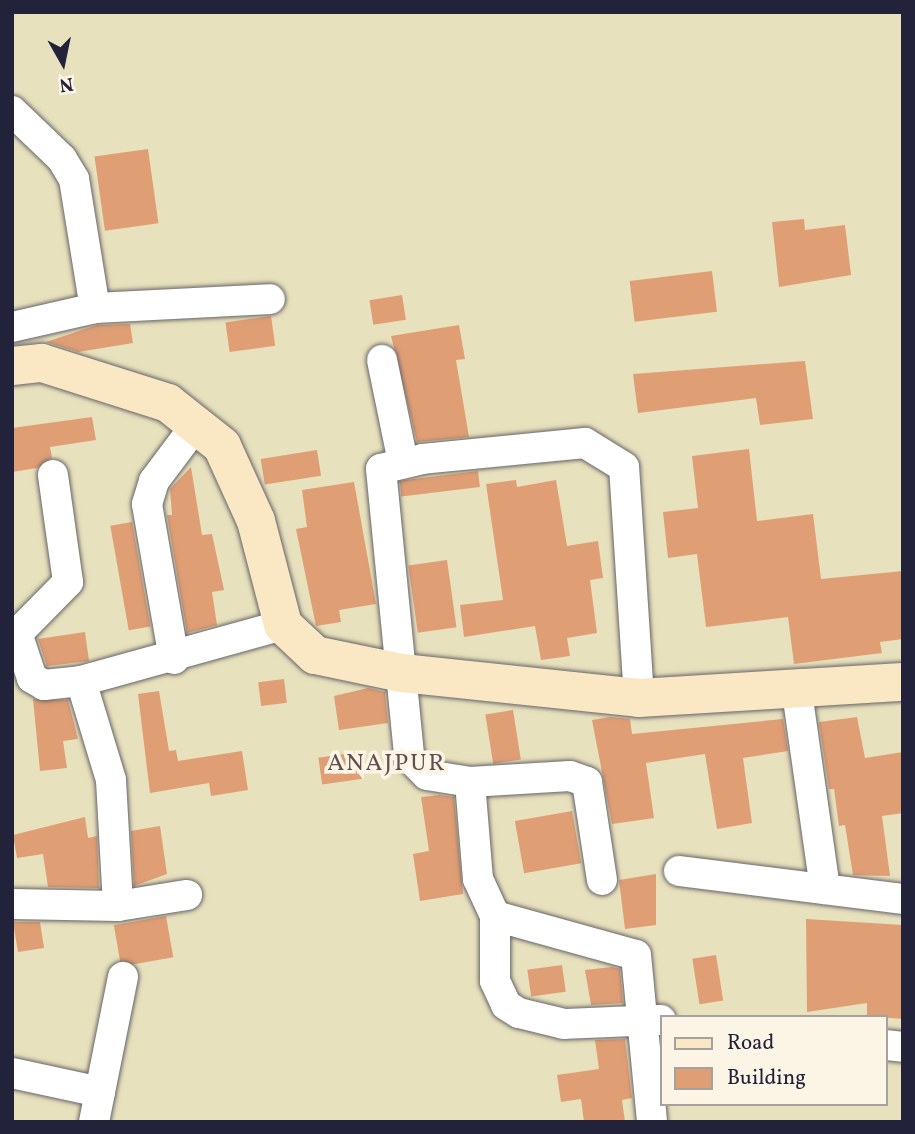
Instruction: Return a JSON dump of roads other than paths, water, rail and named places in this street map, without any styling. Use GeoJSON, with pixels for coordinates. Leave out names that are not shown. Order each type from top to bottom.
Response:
{"type":"FeatureCollection","features":[{"type":"Feature","properties":{"kind":"main road"},"geometry":{"type":"LineString","coordinates":[[12,366],[43,363],[168,403],[222,446],[256,521],[283,625],[315,655],[402,673],[639,698],[797,692],[903,682]]}},
{"type":"Feature","properties":{"kind":"street"},"geometry":{"type":"LineString","coordinates":[[12,111],[62,159],[74,179],[95,308]]}},
{"type":"Feature","properties":{"kind":"street"},"geometry":{"type":"LineString","coordinates":[[12,327],[95,308],[270,299]]}},
{"type":"Feature","properties":{"kind":"street"},"geometry":{"type":"LineString","coordinates":[[382,360],[403,462]]}},
{"type":"Feature","properties":{"kind":"street"},"geometry":{"type":"LineString","coordinates":[[174,659],[147,504],[154,481],[196,425]]}},
{"type":"Feature","properties":{"kind":"street"},"geometry":{"type":"LineString","coordinates":[[602,880],[587,782],[570,776],[470,782],[427,775],[414,766],[378,482],[381,469],[403,462],[585,443],[624,467],[639,698]]}},
{"type":"Feature","properties":{"kind":"street"},"geometry":{"type":"LineString","coordinates":[[53,475],[68,582],[16,639],[32,678],[44,685],[80,681],[174,659],[283,625]]}},
{"type":"Feature","properties":{"kind":"street"},"geometry":{"type":"LineString","coordinates":[[80,681],[111,780],[118,906]]}},
{"type":"Feature","properties":{"kind":"street"},"geometry":{"type":"LineString","coordinates":[[797,692],[825,889]]}},
{"type":"Feature","properties":{"kind":"street"},"geometry":{"type":"LineString","coordinates":[[470,782],[478,879],[495,916],[492,967],[506,1005],[564,1024],[652,1019]]}},
{"type":"Feature","properties":{"kind":"street"},"geometry":{"type":"LineString","coordinates":[[679,871],[903,899]]}},
{"type":"Feature","properties":{"kind":"street"},"geometry":{"type":"LineString","coordinates":[[12,904],[118,906],[187,895]]}},
{"type":"Feature","properties":{"kind":"street"},"geometry":{"type":"LineString","coordinates":[[495,916],[636,955],[652,1019],[652,1122]]}},
{"type":"Feature","properties":{"kind":"street"},"geometry":{"type":"LineString","coordinates":[[94,1122],[123,977]]}},
{"type":"Feature","properties":{"kind":"street"},"geometry":{"type":"LineString","coordinates":[[12,1073],[100,1092]]}},
{"type":"Feature","properties":{"kind":"district","name":"ANAJPUR"},"geometry":{"type":"Point","coordinates":[387,765]}}]}
